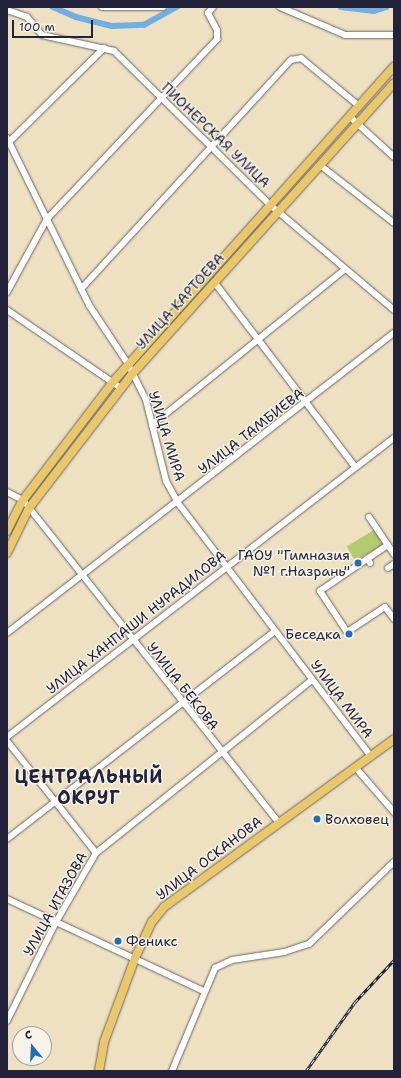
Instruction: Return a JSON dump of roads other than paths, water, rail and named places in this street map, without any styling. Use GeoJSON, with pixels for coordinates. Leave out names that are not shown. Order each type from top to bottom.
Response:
{"type":"FeatureCollection","features":[{"type":"Feature","properties":{"kind":"main road","name":"УЛИЦА КАРТОЕВА"},"geometry":{"type":"LineString","coordinates":[[7,531],[23,500],[112,383],[269,204],[394,67]]}},
{"type":"Feature","properties":{"kind":"main road","name":"УЛИЦА КАРТОЕВА"},"geometry":{"type":"LineString","coordinates":[[7,553],[29,508],[133,373],[394,83]]}},
{"type":"Feature","properties":{"kind":"main road","name":"УЛИЦА ОСКАНОВА"},"geometry":{"type":"LineString","coordinates":[[99,1071],[104,1042],[135,958],[152,922],[164,907],[394,739]]}},
{"type":"Feature","properties":{"kind":"street"},"geometry":{"type":"LineString","coordinates":[[102,7],[163,7]]}},
{"type":"Feature","properties":{"kind":"street"},"geometry":{"type":"LineString","coordinates":[[7,292],[47,219],[217,39],[217,30],[208,13],[213,7]]}},
{"type":"Feature","properties":{"kind":"street"},"geometry":{"type":"LineString","coordinates":[[280,7],[331,31],[355,37],[394,34]]}},
{"type":"Feature","properties":{"kind":"street","name":"ПИОНЕРСКАЯ УЛИЦА"},"geometry":{"type":"LineString","coordinates":[[7,10],[27,17],[42,35],[114,51],[269,204],[394,310]]}},
{"type":"Feature","properties":{"kind":"street"},"geometry":{"type":"LineString","coordinates":[[8,140],[104,48]]}},
{"type":"Feature","properties":{"kind":"street"},"geometry":{"type":"LineString","coordinates":[[81,289],[296,58],[359,106]]}},
{"type":"Feature","properties":{"kind":"street"},"geometry":{"type":"LineString","coordinates":[[349,116],[394,157]]}},
{"type":"Feature","properties":{"kind":"street","name":"УЛИЦА МИРА"},"geometry":{"type":"LineString","coordinates":[[8,140],[81,289],[128,364],[146,400],[166,481],[178,503],[371,756]]}},
{"type":"Feature","properties":{"kind":"street"},"geometry":{"type":"LineString","coordinates":[[320,165],[394,222]]}},
{"type":"Feature","properties":{"kind":"street"},"geometry":{"type":"LineString","coordinates":[[152,425],[258,338],[346,269]]}},
{"type":"Feature","properties":{"kind":"street"},"geometry":{"type":"LineString","coordinates":[[215,283],[355,467]]}},
{"type":"Feature","properties":{"kind":"street"},"geometry":{"type":"LineString","coordinates":[[7,310],[121,388]]}},
{"type":"Feature","properties":{"kind":"street","name":"УЛИЦА ТАМБИЕВА"},"geometry":{"type":"LineString","coordinates":[[7,633],[178,503],[394,333]]}},
{"type":"Feature","properties":{"kind":"street","name":"УЛИЦА ХАНПАШИ НУРАДИЛОВА"},"geometry":{"type":"LineString","coordinates":[[7,737],[132,641],[226,566],[394,438]]}},
{"type":"Feature","properties":{"kind":"street","name":"УЛИЦА БЕКОВА"},"geometry":{"type":"LineString","coordinates":[[7,492],[23,500],[132,641],[279,823]]}},
{"type":"Feature","properties":{"kind":"street"},"geometry":{"type":"LineString","coordinates":[[369,517],[394,554]]}},
{"type":"Feature","properties":{"kind":"street"},"geometry":{"type":"LineString","coordinates":[[388,545],[368,561],[320,591],[347,632],[385,607],[394,619]]}},
{"type":"Feature","properties":{"kind":"street"},"geometry":{"type":"LineString","coordinates":[[7,839],[275,631]]}},
{"type":"Feature","properties":{"kind":"street","name":"УЛИЦА ИТАЗОВА"},"geometry":{"type":"LineString","coordinates":[[7,1021],[56,922],[96,853],[312,680]]}},
{"type":"Feature","properties":{"kind":"street"},"geometry":{"type":"LineString","coordinates":[[7,741],[96,853]]}},
{"type":"Feature","properties":{"kind":"street"},"geometry":{"type":"LineString","coordinates":[[355,767],[394,812]]}},
{"type":"Feature","properties":{"kind":"street"},"geometry":{"type":"LineString","coordinates":[[172,1071],[203,991],[215,968],[223,964],[309,944],[394,862]]}},
{"type":"Feature","properties":{"kind":"street"},"geometry":{"type":"LineString","coordinates":[[7,899],[203,991]]}},
{"type":"Feature","properties":{"kind":"waterway"},"geometry":{"type":"LineString","coordinates":[[53,7],[76,17],[112,26],[144,25],[177,7]]}},
{"type":"Feature","properties":{"kind":"waterway"},"geometry":{"type":"LineString","coordinates":[[341,7],[374,11],[386,7]]}},
{"type":"Feature","properties":{"kind":"railway"},"geometry":{"type":"LineString","coordinates":[[306,1071],[355,1002],[394,960]]}},
{"type":"Feature","properties":{"kind":"place","name":"ГАОУ \"Гимназия №1 г.Назрань\""},"geometry":{"type":"Point","coordinates":[358,563]}},
{"type":"Feature","properties":{"kind":"place","name":"Беседка"},"geometry":{"type":"Point","coordinates":[349,634]}},
{"type":"Feature","properties":{"kind":"place","name":"Волховец"},"geometry":{"type":"Point","coordinates":[317,819]}},
{"type":"Feature","properties":{"kind":"place","name":"Феникс"},"geometry":{"type":"Point","coordinates":[118,941]}},
{"type":"Feature","properties":{"kind":"district","name":"ЦЕНТРАЛЬНЫЙ ОКРУГ"},"geometry":{"type":"Point","coordinates":[89,788]}}]}
